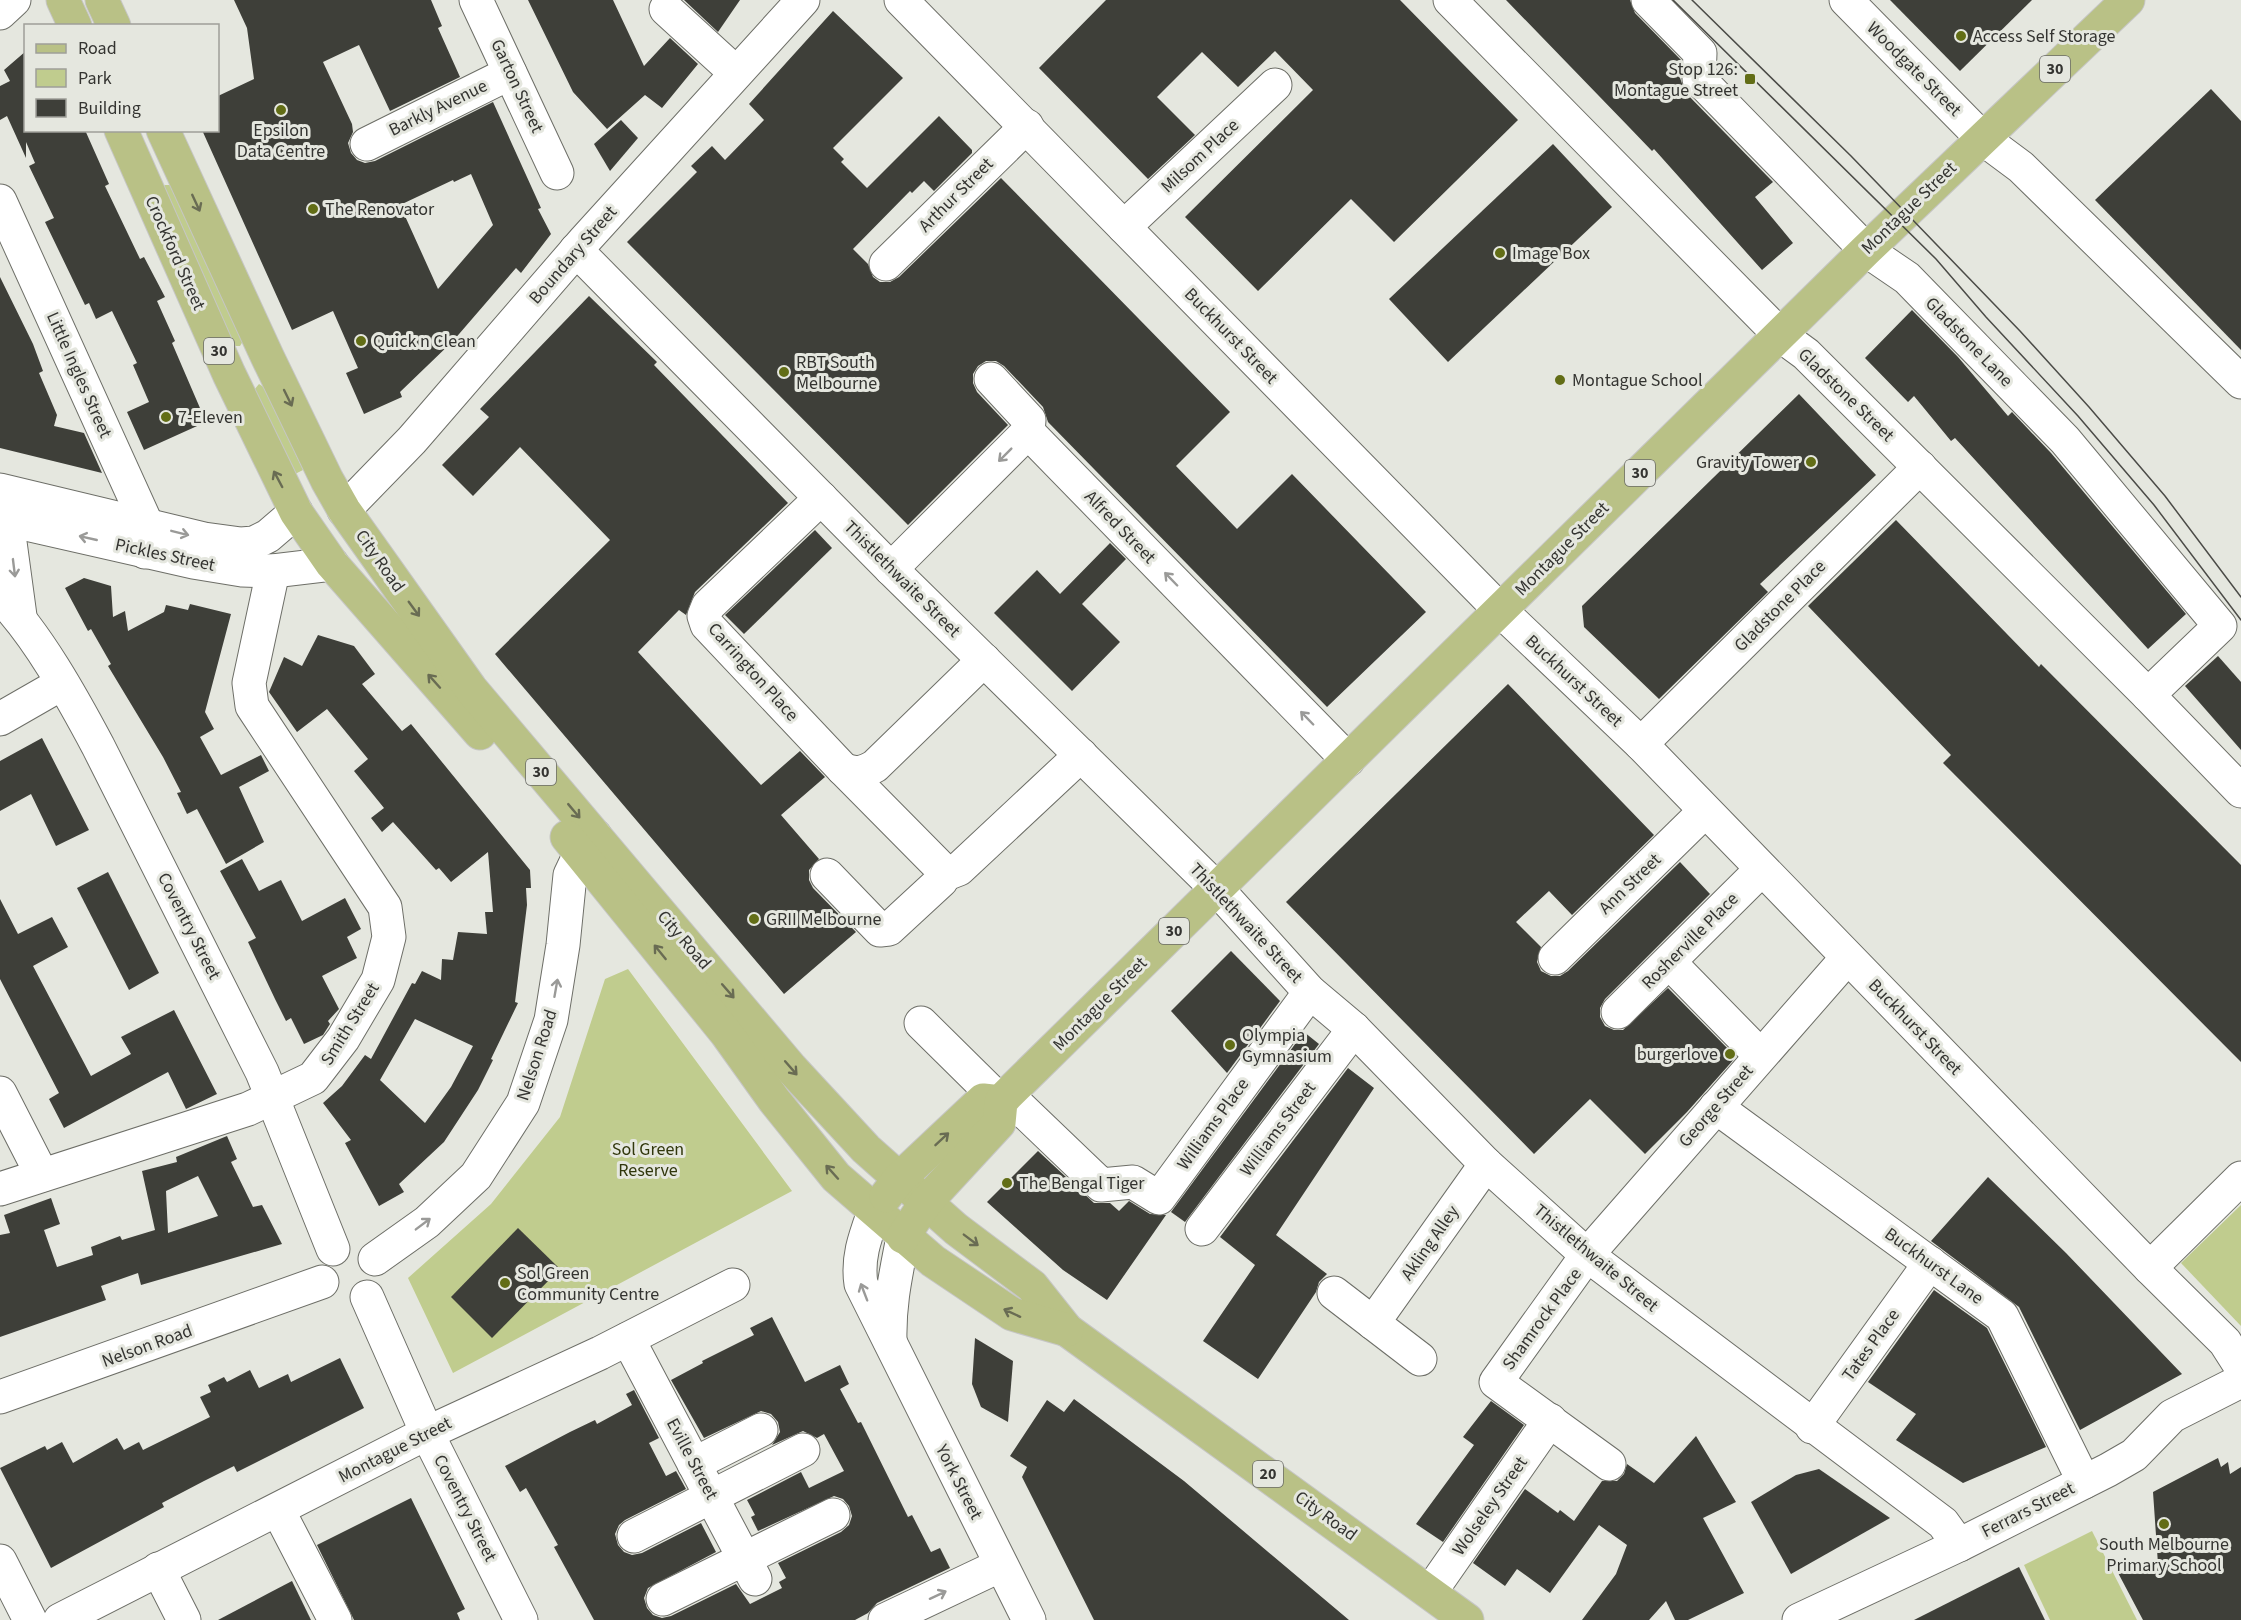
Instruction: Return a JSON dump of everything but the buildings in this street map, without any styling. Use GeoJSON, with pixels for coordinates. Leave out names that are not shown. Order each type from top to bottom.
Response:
{"type":"FeatureCollection","features":[{"type":"Feature","properties":{"kind":"main road"},"geometry":{"type":"LineString","coordinates":[[63,0],[74,24]]}},
{"type":"Feature","properties":{"kind":"main road"},"geometry":{"type":"LineString","coordinates":[[102,0],[113,24]]}},
{"type":"Feature","properties":{"kind":"main road","name":"Montague Street"},"geometry":{"type":"LineString","coordinates":[[903,1237],[927,1202],[999,1123],[1004,1099],[1866,250],[2128,0]]}},
{"type":"Feature","properties":{"kind":"main road","name":"Crockford Street"},"geometry":{"type":"LineString","coordinates":[[122,132],[229,374],[296,512],[332,564]]}},
{"type":"Feature","properties":{"kind":"main road"},"geometry":{"type":"LineString","coordinates":[[139,172],[169,144]]}},
{"type":"Feature","properties":{"kind":"main road","name":"30"},"geometry":{"type":"LineString","coordinates":[[169,144],[267,356],[344,510]]}},
{"type":"Feature","properties":{"kind":"main road"},"geometry":{"type":"LineString","coordinates":[[229,374],[267,356]]}},
{"type":"Feature","properties":{"kind":"main road"},"geometry":{"type":"LineString","coordinates":[[296,512],[330,519],[344,510]]}},
{"type":"Feature","properties":{"kind":"main road","name":"City Road"},"geometry":{"type":"LineString","coordinates":[[344,510],[471,689],[801,1136],[836,1177],[933,1261],[1012,1314],[1068,1330]]}},
{"type":"Feature","properties":{"kind":"main road","name":"City Road"},"geometry":{"type":"LineString","coordinates":[[332,564],[473,724],[588,845],[866,1149],[956,1229],[1032,1286],[1068,1330],[1431,1591],[1467,1620]]}},
{"type":"Feature","properties":{"kind":"main road"},"geometry":{"type":"LineString","coordinates":[[874,1212],[899,1179],[983,1100],[1004,1099]]}},
{"type":"Feature","properties":{"kind":"street"},"geometry":{"type":"LineString","coordinates":[[0,13],[14,0]]}},
{"type":"Feature","properties":{"kind":"street","name":"Garton Street"},"geometry":{"type":"LineString","coordinates":[[476,0],[557,173]]}},
{"type":"Feature","properties":{"kind":"street","name":"Boundary Street"},"geometry":{"type":"LineString","coordinates":[[344,510],[412,440],[576,250],[803,0]]}},
{"type":"Feature","properties":{"kind":"street","name":"Buckhurst Street"},"geometry":{"type":"LineString","coordinates":[[901,0],[1500,610],[1641,744],[1761,870],[2225,1342],[2241,1367]]}},
{"type":"Feature","properties":{"kind":"street","name":"Gladstone Street"},"geometry":{"type":"LineString","coordinates":[[1450,0],[1780,335],[1806,354],[2148,694],[2241,791]]}},
{"type":"Feature","properties":{"kind":"street","name":"Gladstone Lane"},"geometry":{"type":"LineString","coordinates":[[1648,0],[1700,53],[1699,79],[1866,250],[1907,278],[2065,440],[2220,626],[2148,694]]}},
{"type":"Feature","properties":{"kind":"street","name":"Woodgate Street"},"geometry":{"type":"LineString","coordinates":[[1846,0],[1982,138],[2021,167],[2241,382]]}},
{"type":"Feature","properties":{"kind":"street"},"geometry":{"type":"LineString","coordinates":[[666,9],[736,74]]}},
{"type":"Feature","properties":{"kind":"street","name":"Barkly Avenue"},"geometry":{"type":"LineString","coordinates":[[367,144],[510,73]]}},
{"type":"Feature","properties":{"kind":"street","name":"Milsom Place"},"geometry":{"type":"LineString","coordinates":[[1124,227],[1275,85]]}},
{"type":"Feature","properties":{"kind":"street","name":"Arthur Street"},"geometry":{"type":"LineString","coordinates":[[886,264],[1027,126]]}},
{"type":"Feature","properties":{"kind":"street","name":"Little Ingles Street"},"geometry":{"type":"LineString","coordinates":[[0,201],[146,538]]}},
{"type":"Feature","properties":{"kind":"street","name":"Thistlethwaite Street"},"geometry":{"type":"LineString","coordinates":[[576,250],[891,569],[1217,889],[1310,992],[1354,1029],[1486,1164],[1587,1255],[1812,1427],[1943,1523],[1959,1545]]}},
{"type":"Feature","properties":{"kind":"street"},"geometry":{"type":"LineString","coordinates":[[891,569],[1028,432],[1029,420],[991,379]]}},
{"type":"Feature","properties":{"kind":"street","name":"Alfred Street"},"geometry":{"type":"LineString","coordinates":[[1028,432],[1348,760]]}},
{"type":"Feature","properties":{"kind":"street","name":"Gladstone Place"},"geometry":{"type":"LineString","coordinates":[[1641,744],[1920,467]]}},
{"type":"Feature","properties":{"kind":"street","name":"Carrington Place"},"geometry":{"type":"LineString","coordinates":[[821,498],[708,606],[704,616],[707,625],[843,770],[941,868],[941,876]]}},
{"type":"Feature","properties":{"kind":"street","name":"Pickles Street"},"geometry":{"type":"LineString","coordinates":[[2,508],[146,538],[204,539],[248,544],[268,536],[296,512]]}},
{"type":"Feature","properties":{"kind":"street","name":"Coventry Street"},"geometry":{"type":"LineString","coordinates":[[2,508],[10,606],[78,708],[104,756],[262,1072],[333,1249]]}},
{"type":"Feature","properties":{"kind":"street","name":"Pickles Street"},"geometry":{"type":"LineString","coordinates":[[146,538],[199,564],[249,571],[273,571],[332,564]]}},
{"type":"Feature","properties":{"kind":"street","name":"Smith Street"},"geometry":{"type":"LineString","coordinates":[[0,1189],[248,1109],[313,1078],[343,1039],[378,980],[387,949],[389,928],[384,907],[252,706],[249,683],[273,571]]}},
{"type":"Feature","properties":{"kind":"street"},"geometry":{"type":"LineString","coordinates":[[843,770],[853,774],[865,772],[875,765],[984,660]]}},
{"type":"Feature","properties":{"kind":"street"},"geometry":{"type":"LineString","coordinates":[[0,719],[62,684]]}},
{"type":"Feature","properties":{"kind":"street"},"geometry":{"type":"LineString","coordinates":[[827,875],[880,930],[889,928],[941,881],[941,876],[959,870],[1081,756]]}},
{"type":"Feature","properties":{"kind":"street","name":"Ann Street"},"geometry":{"type":"LineString","coordinates":[[1555,958],[1706,811]]}},
{"type":"Feature","properties":{"kind":"street","name":"Nelson Road"},"geometry":{"type":"LineString","coordinates":[[375,1259],[427,1222],[476,1176],[523,1103],[551,1020],[563,945],[570,875],[588,845]]}},
{"type":"Feature","properties":{"kind":"street","name":"Rosherville Place"},"geometry":{"type":"LineString","coordinates":[[1618,1012],[1761,870]]}},
{"type":"Feature","properties":{"kind":"street","name":"George Street"},"geometry":{"type":"LineString","coordinates":[[1587,1255],[1847,958]]}},
{"type":"Feature","properties":{"kind":"street"},"geometry":{"type":"LineString","coordinates":[[1669,962],[1760,1055]]}},
{"type":"Feature","properties":{"kind":"street","name":"Williams Place"},"geometry":{"type":"LineString","coordinates":[[1004,1099],[1101,1185],[1133,1182],[1159,1198],[1310,992]]}},
{"type":"Feature","properties":{"kind":"street"},"geometry":{"type":"LineString","coordinates":[[921,1023],[1004,1099]]}},
{"type":"Feature","properties":{"kind":"street","name":"Williams Street"},"geometry":{"type":"LineString","coordinates":[[1202,1229],[1354,1029]]}},
{"type":"Feature","properties":{"kind":"street"},"geometry":{"type":"LineString","coordinates":[[0,1092],[42,1175]]}},
{"type":"Feature","properties":{"kind":"street","name":"Buckhurst Lane"},"geometry":{"type":"LineString","coordinates":[[1716,1107],[2002,1316],[2084,1482]]}},
{"type":"Feature","properties":{"kind":"street","name":"Akling Alley"},"geometry":{"type":"LineString","coordinates":[[1373,1323],[1486,1164]]}},
{"type":"Feature","properties":{"kind":"street"},"geometry":{"type":"LineString","coordinates":[[2150,1268],[2241,1178]]}},
{"type":"Feature","properties":{"kind":"street","name":"York Street"},"geometry":{"type":"LineString","coordinates":[[874,1212],[858,1267],[861,1284],[1029,1620]]}},
{"type":"Feature","properties":{"kind":"street","name":"York Street"},"geometry":{"type":"LineString","coordinates":[[890,1344],[889,1313],[893,1280],[903,1237]]}},
{"type":"Feature","properties":{"kind":"street"},"geometry":{"type":"LineString","coordinates":[[351,1244],[369,1251],[375,1259],[379,1275],[377,1284],[367,1297],[350,1303],[332,1297],[322,1282],[322,1264],[333,1249],[351,1244]]}},
{"type":"Feature","properties":{"kind":"street","name":"Shamrock Place"},"geometry":{"type":"LineString","coordinates":[[1550,1420],[1496,1382],[1587,1255]]}},
{"type":"Feature","properties":{"kind":"street","name":"Tates Place"},"geometry":{"type":"LineString","coordinates":[[1812,1427],[1930,1263]]}},
{"type":"Feature","properties":{"kind":"street","name":"Nelson Road"},"geometry":{"type":"LineString","coordinates":[[2,1399],[322,1282]]}},
{"type":"Feature","properties":{"kind":"street","name":"Montague Street"},"geometry":{"type":"LineString","coordinates":[[60,1620],[427,1433],[628,1339],[733,1285]]}},
{"type":"Feature","properties":{"kind":"street"},"geometry":{"type":"LineString","coordinates":[[1334,1293],[1420,1359]]}},
{"type":"Feature","properties":{"kind":"street","name":"Coventry Street"},"geometry":{"type":"LineString","coordinates":[[367,1297],[427,1433],[521,1620]]}},
{"type":"Feature","properties":{"kind":"street","name":"Eville Street"},"geometry":{"type":"LineString","coordinates":[[628,1339],[750,1569]]}},
{"type":"Feature","properties":{"kind":"street","name":"Ferrars Street"},"geometry":{"type":"LineString","coordinates":[[1799,1620],[1959,1545],[2134,1455],[2172,1416],[2235,1384],[2241,1376]]}},
{"type":"Feature","properties":{"kind":"street"},"geometry":{"type":"LineString","coordinates":[[1550,1420],[1609,1464]]}},
{"type":"Feature","properties":{"kind":"street","name":"Wolseley Street"},"geometry":{"type":"LineString","coordinates":[[1431,1591],[1550,1420]]}},
{"type":"Feature","properties":{"kind":"street"},"geometry":{"type":"LineString","coordinates":[[694,1464],[761,1430]]}},
{"type":"Feature","properties":{"kind":"street"},"geometry":{"type":"LineString","coordinates":[[634,1536],[803,1450]]}},
{"type":"Feature","properties":{"kind":"street"},"geometry":{"type":"LineString","coordinates":[[278,1510],[335,1620]]}},
{"type":"Feature","properties":{"kind":"street"},"geometry":{"type":"LineString","coordinates":[[663,1599],[750,1569],[833,1515]]}},
{"type":"Feature","properties":{"kind":"street"},"geometry":{"type":"LineString","coordinates":[[0,1561],[30,1620]]}},
{"type":"Feature","properties":{"kind":"street"},"geometry":{"type":"LineString","coordinates":[[885,1620],[1001,1565]]}},
{"type":"Feature","properties":{"kind":"street"},"geometry":{"type":"LineString","coordinates":[[158,1569],[184,1620]]}},
{"type":"Feature","properties":{"kind":"green space"},"geometry":{"type":"Polygon","coordinates":[[[170,185],[243,341],[240,346],[234,346],[163,187],[170,185]]]}},
{"type":"Feature","properties":{"kind":"green space"},"geometry":{"type":"Polygon","coordinates":[[[259,384],[265,388],[303,470],[293,475],[254,390],[259,384]]]}},
{"type":"Feature","properties":{"kind":"green space","name":"Sol Green Reserve"},"geometry":{"type":"Polygon","coordinates":[[[628,969],[792,1191],[453,1373],[408,1278],[491,1204],[560,1117],[605,979],[628,969]]]}},
{"type":"Feature","properties":{"kind":"green space"},"geometry":{"type":"Polygon","coordinates":[[[2241,1205],[2241,1326],[2181,1263],[2241,1205]]]}},
{"type":"Feature","properties":{"kind":"green space"},"geometry":{"type":"Polygon","coordinates":[[[2092,1531],[2137,1620],[2050,1620],[2024,1565],[2092,1531]]]}},
{"type":"Feature","properties":{"kind":"tram line"},"geometry":{"type":"LineString","coordinates":[[1673,0],[1936,259],[1986,317],[2078,416],[2154,505],[2241,620]]}},
{"type":"Feature","properties":{"kind":"tram line"},"geometry":{"type":"LineString","coordinates":[[1692,0],[1851,156],[2020,331],[2165,496],[2241,597]]}},
{"type":"Feature","properties":{"kind":"place","name":"Access Self Storage"},"geometry":{"type":"Point","coordinates":[1961,36]}},
{"type":"Feature","properties":{"kind":"place","name":"Stop 126: Montague Street"},"geometry":{"type":"Point","coordinates":[1750,79]}},
{"type":"Feature","properties":{"kind":"place","name":"Epsilon Data Centre"},"geometry":{"type":"Point","coordinates":[281,110]}},
{"type":"Feature","properties":{"kind":"place","name":"The Renovator"},"geometry":{"type":"Point","coordinates":[313,209]}},
{"type":"Feature","properties":{"kind":"place","name":"Image Box"},"geometry":{"type":"Point","coordinates":[1500,253]}},
{"type":"Feature","properties":{"kind":"place","name":"Quick n Clean"},"geometry":{"type":"Point","coordinates":[361,341]}},
{"type":"Feature","properties":{"kind":"place","name":"RBT South Melbourne"},"geometry":{"type":"Point","coordinates":[784,372]}},
{"type":"Feature","properties":{"kind":"place","name":"Montague School"},"geometry":{"type":"Point","coordinates":[1560,380]}},
{"type":"Feature","properties":{"kind":"place","name":"7-Eleven"},"geometry":{"type":"Point","coordinates":[166,417]}},
{"type":"Feature","properties":{"kind":"place","name":"Gravity Tower"},"geometry":{"type":"Point","coordinates":[1811,462]}},
{"type":"Feature","properties":{"kind":"place","name":"GRII Melbourne"},"geometry":{"type":"Point","coordinates":[754,919]}},
{"type":"Feature","properties":{"kind":"place","name":"Olympia Gymnasium"},"geometry":{"type":"Point","coordinates":[1230,1045]}},
{"type":"Feature","properties":{"kind":"place","name":"burgerlove"},"geometry":{"type":"Point","coordinates":[1730,1054]}},
{"type":"Feature","properties":{"kind":"place","name":"The Bengal Tiger"},"geometry":{"type":"Point","coordinates":[1007,1183]}},
{"type":"Feature","properties":{"kind":"place","name":"Sol Green Community Centre"},"geometry":{"type":"Point","coordinates":[505,1283]}},
{"type":"Feature","properties":{"kind":"place","name":"South Melbourne Primary School"},"geometry":{"type":"Point","coordinates":[2164,1524]}}]}
